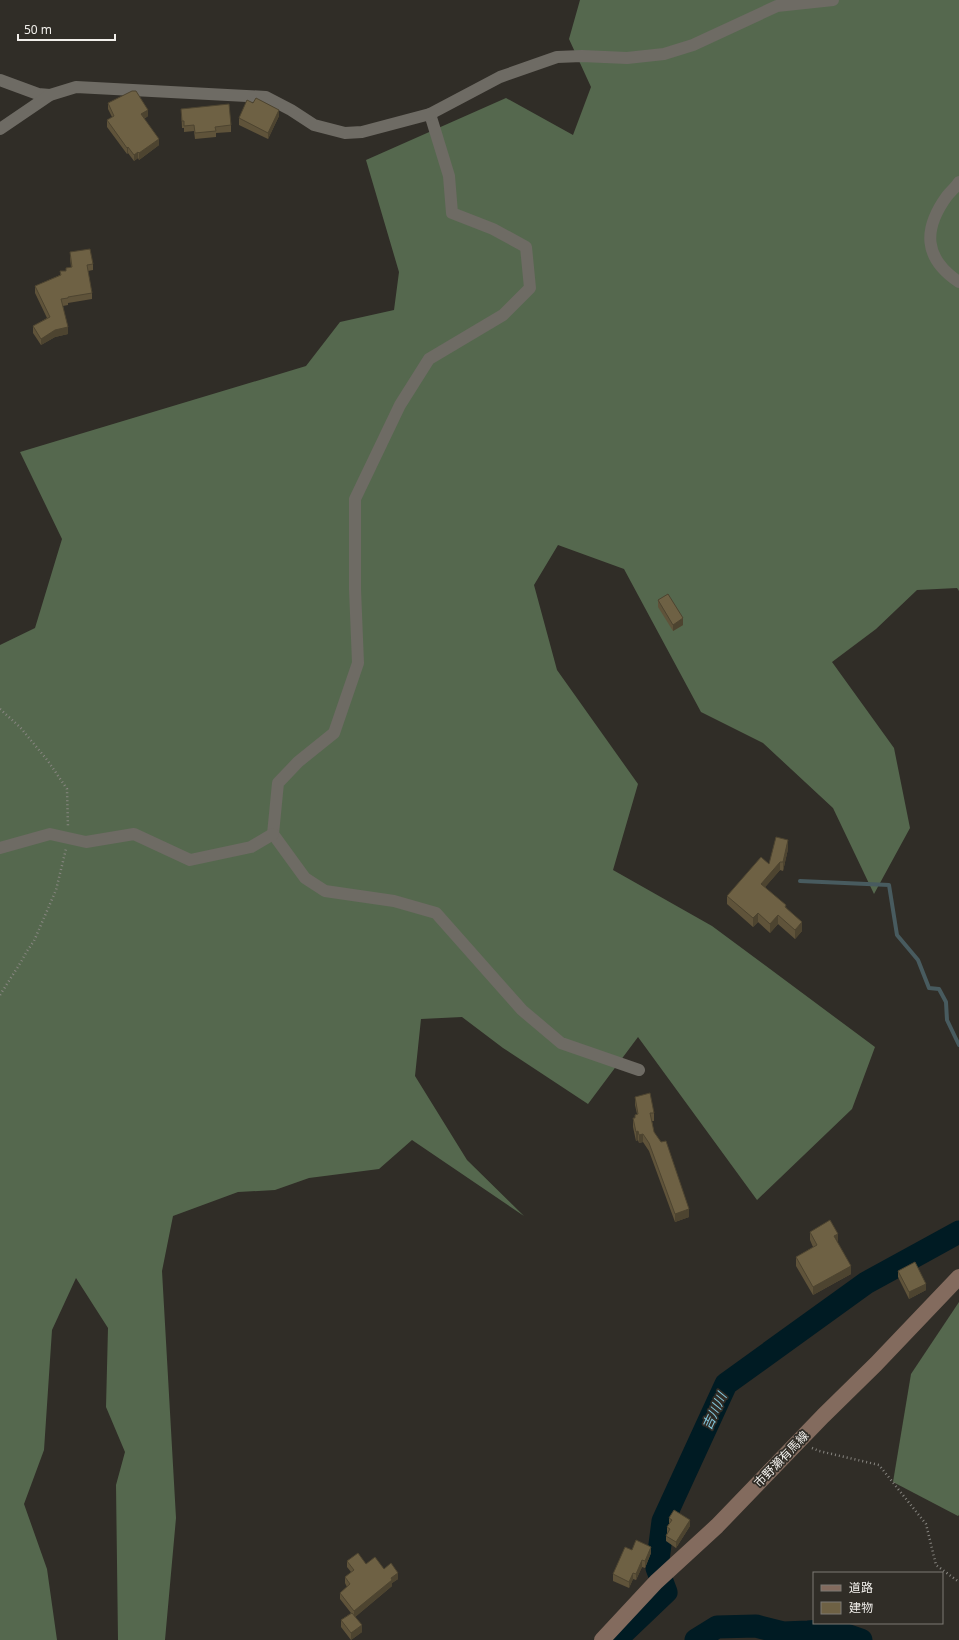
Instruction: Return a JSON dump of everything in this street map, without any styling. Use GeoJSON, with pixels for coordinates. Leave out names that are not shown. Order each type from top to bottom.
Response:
{"type":"FeatureCollection","features":[{"type":"Feature","properties":{"kind":"main road","name":"市野瀬有馬線"},"geometry":{"type":"LineString","coordinates":[[602,1640],[661,1578],[717,1526],[959,1277]]}},
{"type":"Feature","properties":{"kind":"street"},"geometry":{"type":"LineString","coordinates":[[0,129],[50,95],[76,88],[266,97],[291,110],[314,125],[345,133],[362,132],[430,114],[500,77],[557,57],[582,56],[627,58],[664,54],[693,45],[776,6],[833,0]]}},
{"type":"Feature","properties":{"kind":"street"},"geometry":{"type":"LineString","coordinates":[[0,80],[38,94],[50,95]]}},
{"type":"Feature","properties":{"kind":"street"},"geometry":{"type":"LineString","coordinates":[[430,114],[449,176],[452,213],[493,229],[526,248],[530,288],[503,315],[429,359],[400,405],[355,499],[355,589],[358,663],[334,733],[298,762],[278,783],[273,834],[305,878],[325,891],[394,901],[436,913],[522,1010],[561,1043],[639,1070]]}},
{"type":"Feature","properties":{"kind":"street"},"geometry":{"type":"LineString","coordinates":[[959,182],[948,195],[932,222],[929,241],[936,260],[953,278],[959,282]]}},
{"type":"Feature","properties":{"kind":"street"},"geometry":{"type":"LineString","coordinates":[[0,848],[50,834],[86,842],[134,834],[190,860],[251,847],[273,834]]}},
{"type":"Feature","properties":{"kind":"path"},"geometry":{"type":"LineString","coordinates":[[0,709],[20,727],[48,760],[68,789],[68,838],[56,890],[34,941],[26,951],[21,962],[0,995]]}},
{"type":"Feature","properties":{"kind":"path"},"geometry":{"type":"LineString","coordinates":[[799,1441],[819,1451],[879,1465],[926,1524],[936,1565],[959,1582]]}},
{"type":"Feature","properties":{"kind":"green space"},"geometry":{"type":"Polygon","coordinates":[[[580,0],[959,0],[959,591],[957,588],[917,590],[876,629],[832,662],[894,748],[910,828],[874,894],[833,808],[763,743],[701,712],[624,569],[558,545],[534,585],[557,670],[638,784],[613,870],[712,926],[875,1047],[852,1109],[757,1200],[638,1037],[588,1104],[503,1048],[462,1017],[421,1019],[415,1076],[467,1160],[524,1216],[412,1140],[379,1169],[309,1178],[275,1190],[238,1192],[173,1216],[162,1271],[176,1518],[165,1640],[118,1640],[116,1485],[125,1452],[106,1407],[108,1328],[76,1278],[52,1330],[44,1450],[24,1504],[47,1569],[57,1640],[0,1640],[0,645],[35,628],[62,539],[20,452],[306,366],[340,322],[394,310],[399,272],[366,160],[506,98],[573,135],[591,87],[569,39],[580,0]]]}},
{"type":"Feature","properties":{"kind":"green space"},"geometry":{"type":"Polygon","coordinates":[[[959,1302],[958,1516],[893,1482],[911,1374],[959,1302]]]}},
{"type":"Feature","properties":{"kind":"building"},"geometry":{"type":"Polygon","coordinates":[[[132,91],[136,91],[148,110],[141,114],[159,139],[134,155],[128,147],[127,148],[107,120],[114,116],[108,103],[132,91]]]}},
{"type":"Feature","properties":{"kind":"building"},"geometry":{"type":"Polygon","coordinates":[[[256,98],[279,110],[268,133],[239,118],[247,100],[253,103],[256,98]]]}},
{"type":"Feature","properties":{"kind":"building"},"geometry":{"type":"Polygon","coordinates":[[[229,104],[231,125],[215,127],[216,131],[195,133],[194,125],[184,126],[181,109],[229,104]]]}},
{"type":"Feature","properties":{"kind":"building"},"geometry":{"type":"Polygon","coordinates":[[[90,249],[93,264],[87,265],[92,293],[61,299],[68,327],[55,330],[41,339],[33,326],[50,317],[35,286],[61,275],[60,271],[66,271],[66,268],[72,267],[70,252],[90,249]]]}},
{"type":"Feature","properties":{"kind":"building"},"geometry":{"type":"Polygon","coordinates":[[[668,594],[683,618],[673,625],[658,600],[668,594]]]}},
{"type":"Feature","properties":{"kind":"building"},"geometry":{"type":"Polygon","coordinates":[[[776,837],[788,840],[783,862],[780,862],[761,884],[786,905],[785,907],[802,922],[795,930],[778,915],[770,924],[758,913],[753,918],[727,896],[761,857],[769,864],[776,837]]]}},
{"type":"Feature","properties":{"kind":"building"},"geometry":{"type":"Polygon","coordinates":[[[650,1093],[654,1113],[650,1113],[654,1132],[661,1142],[666,1141],[689,1209],[675,1214],[649,1143],[643,1134],[639,1135],[638,1131],[636,1132],[633,1118],[635,1118],[635,1115],[638,1114],[635,1097],[650,1093]]]}},
{"type":"Feature","properties":{"kind":"building"},"geometry":{"type":"Polygon","coordinates":[[[830,1220],[838,1234],[834,1236],[851,1266],[813,1287],[796,1257],[817,1245],[810,1232],[830,1220]]]}},
{"type":"Feature","properties":{"kind":"building"},"geometry":{"type":"Polygon","coordinates":[[[915,1262],[926,1284],[909,1292],[898,1271],[915,1262]]]}},
{"type":"Feature","properties":{"kind":"building"},"geometry":{"type":"Polygon","coordinates":[[[674,1510],[690,1520],[676,1542],[666,1536],[670,1529],[667,1527],[672,1520],[669,1518],[674,1510]]]}},
{"type":"Feature","properties":{"kind":"building"},"geometry":{"type":"Polygon","coordinates":[[[636,1540],[651,1547],[645,1561],[642,1560],[636,1574],[633,1573],[629,1582],[613,1574],[625,1547],[632,1550],[636,1540]]]}},
{"type":"Feature","properties":{"kind":"building"},"geometry":{"type":"Polygon","coordinates":[[[358,1553],[366,1564],[375,1557],[384,1569],[391,1563],[398,1573],[391,1578],[392,1580],[354,1611],[340,1593],[350,1584],[345,1577],[354,1570],[347,1561],[358,1553]]]}},
{"type":"Feature","properties":{"kind":"building"},"geometry":{"type":"Polygon","coordinates":[[[352,1613],[362,1625],[351,1633],[341,1620],[352,1613]]]}},
{"type":"Feature","properties":{"kind":"waterway"},"geometry":{"type":"LineString","coordinates":[[800,881],[889,885],[897,935],[918,960],[929,988],[939,989],[946,1002],[947,1020],[959,1045]]}},
{"type":"Feature","properties":{"kind":"waterway","name":"吉川川"},"geometry":{"type":"LineString","coordinates":[[619,1640],[623,1633],[666,1592],[657,1568],[663,1521],[726,1384],[866,1283],[959,1232]]}},
{"type":"Feature","properties":{"kind":"waterway"},"geometry":{"type":"LineString","coordinates":[[696,1640],[717,1627],[756,1626],[783,1633],[832,1630],[861,1640]]}}]}
